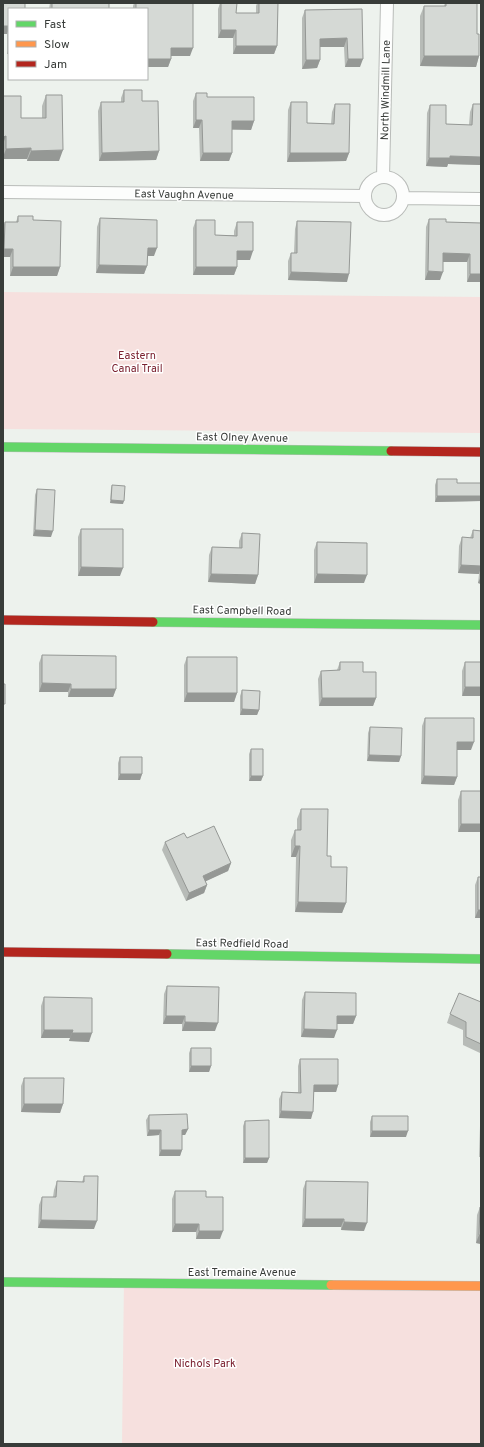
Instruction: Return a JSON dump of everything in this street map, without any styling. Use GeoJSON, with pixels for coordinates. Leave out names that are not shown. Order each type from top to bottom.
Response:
{"type":"FeatureCollection","features":[{"type":"Feature","properties":{"kind":"street","name":"North Windmill Lane"},"geometry":{"type":"LineString","coordinates":[[383,177],[387,3]]}},
{"type":"Feature","properties":{"kind":"street"},"geometry":{"type":"LineString","coordinates":[[383,177],[394,179],[398,183],[404,198],[398,210],[387,215],[381,215],[371,210],[365,196],[368,185],[383,177]]}},
{"type":"Feature","properties":{"kind":"street","name":"East Vaughn Avenue"},"geometry":{"type":"LineString","coordinates":[[3,192],[365,196]]}},
{"type":"Feature","properties":{"kind":"street"},"geometry":{"type":"LineString","coordinates":[[404,198],[481,199]]}},
{"type":"Feature","properties":{"kind":"street","name":"East Olney Avenue"},"geometry":{"type":"LineString","coordinates":[[3,447],[481,452]]}},
{"type":"Feature","properties":{"kind":"street","name":"East Campbell Road"},"geometry":{"type":"LineString","coordinates":[[3,620],[481,625]]}},
{"type":"Feature","properties":{"kind":"street","name":"East Redfield Road"},"geometry":{"type":"LineString","coordinates":[[3,952],[481,958]]}},
{"type":"Feature","properties":{"kind":"street","name":"East Tremaine Avenue"},"geometry":{"type":"LineString","coordinates":[[3,1282],[481,1286]]}},
{"type":"Feature","properties":{"kind":"green space","name":"Eastern Canal Trail"},"geometry":{"type":"Polygon","coordinates":[[[3,292],[481,297],[481,433],[3,429],[3,292]]]}},
{"type":"Feature","properties":{"kind":"green space","name":"Nichols Park"},"geometry":{"type":"Polygon","coordinates":[[[124,1278],[481,1291],[481,1444],[122,1444],[124,1278]]]}},
{"type":"Feature","properties":{"kind":"building"},"geometry":{"type":"Polygon","coordinates":[[[3,3],[25,3],[25,8],[8,8],[8,26],[3,26],[3,3]]]}},
{"type":"Feature","properties":{"kind":"building"},"geometry":{"type":"Polygon","coordinates":[[[52,3],[109,3],[109,8],[52,8],[52,3]]]}},
{"type":"Feature","properties":{"kind":"building"},"geometry":{"type":"Polygon","coordinates":[[[136,3],[193,3],[193,48],[171,48],[171,59],[148,59],[148,8],[136,8],[136,3]]]}},
{"type":"Feature","properties":{"kind":"building"},"geometry":{"type":"Polygon","coordinates":[[[221,3],[237,3],[236,13],[259,13],[259,3],[278,3],[277,46],[236,46],[236,30],[221,30],[221,3]]]}},
{"type":"Feature","properties":{"kind":"building"},"geometry":{"type":"Polygon","coordinates":[[[446,3],[477,3],[479,56],[424,56],[424,6],[446,6],[446,3]]]}},
{"type":"Feature","properties":{"kind":"building"},"geometry":{"type":"Polygon","coordinates":[[[362,9],[363,59],[348,59],[347,38],[320,39],[320,60],[306,60],[305,10],[362,9]]]}},
{"type":"Feature","properties":{"kind":"building"},"geometry":{"type":"Polygon","coordinates":[[[124,90],[142,90],[142,101],[158,101],[159,151],[102,153],[101,102],[124,102],[124,90]]]}},
{"type":"Feature","properties":{"kind":"building"},"geometry":{"type":"Polygon","coordinates":[[[196,93],[207,93],[207,97],[254,97],[254,121],[232,121],[232,153],[203,153],[202,120],[196,120],[196,93]]]}},
{"type":"Feature","properties":{"kind":"building"},"geometry":{"type":"Polygon","coordinates":[[[46,95],[62,95],[63,150],[31,151],[31,148],[6,149],[6,136],[3,137],[3,96],[21,96],[21,118],[46,118],[46,95]]]}},
{"type":"Feature","properties":{"kind":"building"},"geometry":{"type":"Polygon","coordinates":[[[291,102],[307,102],[307,123],[334,124],[335,104],[350,104],[349,153],[290,153],[291,102]]]}},
{"type":"Feature","properties":{"kind":"building"},"geometry":{"type":"Polygon","coordinates":[[[473,104],[481,104],[481,157],[450,156],[450,158],[429,158],[430,105],[446,105],[446,124],[472,125],[473,104]]]}},
{"type":"Feature","properties":{"kind":"building"},"geometry":{"type":"Polygon","coordinates":[[[18,216],[33,216],[33,220],[61,221],[60,267],[13,267],[13,249],[4,249],[5,222],[18,222],[18,216]]]}},
{"type":"Feature","properties":{"kind":"building"},"geometry":{"type":"Polygon","coordinates":[[[100,218],[157,220],[157,248],[148,248],[147,266],[99,265],[100,218]]]}},
{"type":"Feature","properties":{"kind":"building"},"geometry":{"type":"Polygon","coordinates":[[[429,219],[446,219],[446,222],[481,223],[481,274],[470,274],[470,254],[443,253],[443,272],[428,271],[429,219]]]}},
{"type":"Feature","properties":{"kind":"building"},"geometry":{"type":"Polygon","coordinates":[[[196,220],[215,220],[215,235],[237,236],[237,222],[253,222],[253,251],[237,251],[237,267],[196,267],[196,220]]]}},
{"type":"Feature","properties":{"kind":"building"},"geometry":{"type":"Polygon","coordinates":[[[297,221],[351,222],[349,274],[291,272],[291,253],[297,253],[297,221]]]}},
{"type":"Feature","properties":{"kind":"building"},"geometry":{"type":"Polygon","coordinates":[[[437,479],[457,479],[457,483],[481,483],[481,496],[437,496],[437,479]]]}},
{"type":"Feature","properties":{"kind":"building"},"geometry":{"type":"Polygon","coordinates":[[[112,485],[125,486],[124,501],[111,500],[112,485]]]}},
{"type":"Feature","properties":{"kind":"building"},"geometry":{"type":"Polygon","coordinates":[[[37,489],[55,490],[53,531],[35,530],[37,489]]]}},
{"type":"Feature","properties":{"kind":"building"},"geometry":{"type":"Polygon","coordinates":[[[81,529],[123,529],[123,568],[81,567],[81,529]]]}},
{"type":"Feature","properties":{"kind":"building"},"geometry":{"type":"Polygon","coordinates":[[[473,530],[481,531],[481,566],[461,565],[462,537],[473,538],[473,530]]]}},
{"type":"Feature","properties":{"kind":"building"},"geometry":{"type":"Polygon","coordinates":[[[242,533],[260,534],[258,575],[211,574],[212,547],[242,548],[242,533]]]}},
{"type":"Feature","properties":{"kind":"building"},"geometry":{"type":"Polygon","coordinates":[[[317,542],[367,543],[367,575],[317,574],[317,542]]]}},
{"type":"Feature","properties":{"kind":"building"},"geometry":{"type":"Polygon","coordinates":[[[42,655],[116,656],[116,689],[71,689],[71,684],[42,683],[42,655]]]}},
{"type":"Feature","properties":{"kind":"building"},"geometry":{"type":"Polygon","coordinates":[[[187,657],[237,657],[237,693],[187,693],[187,657]]]}},
{"type":"Feature","properties":{"kind":"building"},"geometry":{"type":"Polygon","coordinates":[[[340,662],[363,662],[363,672],[376,672],[376,698],[322,698],[321,671],[340,670],[340,662]]]}},
{"type":"Feature","properties":{"kind":"building"},"geometry":{"type":"Polygon","coordinates":[[[465,662],[481,662],[481,687],[465,687],[465,662]]]}},
{"type":"Feature","properties":{"kind":"building"},"geometry":{"type":"Polygon","coordinates":[[[3,684],[5,684],[5,704],[3,704],[3,684]]]}},
{"type":"Feature","properties":{"kind":"building"},"geometry":{"type":"Polygon","coordinates":[[[242,690],[260,691],[259,710],[242,709],[242,690]]]}},
{"type":"Feature","properties":{"kind":"building"},"geometry":{"type":"Polygon","coordinates":[[[425,718],[474,718],[474,742],[457,742],[457,777],[424,776],[425,718]]]}},
{"type":"Feature","properties":{"kind":"building"},"geometry":{"type":"Polygon","coordinates":[[[370,727],[402,728],[401,756],[369,755],[370,727]]]}},
{"type":"Feature","properties":{"kind":"building"},"geometry":{"type":"Polygon","coordinates":[[[251,749],[263,749],[263,776],[251,776],[251,749]]]}},
{"type":"Feature","properties":{"kind":"building"},"geometry":{"type":"Polygon","coordinates":[[[120,757],[142,757],[142,774],[120,774],[120,757]]]}},
{"type":"Feature","properties":{"kind":"building"},"geometry":{"type":"Polygon","coordinates":[[[461,791],[481,791],[481,824],[461,824],[461,791]]]}},
{"type":"Feature","properties":{"kind":"building"},"geometry":{"type":"Polygon","coordinates":[[[301,809],[328,809],[327,856],[331,856],[331,867],[347,867],[346,903],[298,902],[300,846],[295,846],[295,830],[301,830],[301,809]]]}},
{"type":"Feature","properties":{"kind":"building"},"geometry":{"type":"Polygon","coordinates":[[[214,826],[231,863],[203,876],[207,885],[189,893],[165,842],[184,833],[187,838],[214,826]]]}},
{"type":"Feature","properties":{"kind":"building"},"geometry":{"type":"Polygon","coordinates":[[[478,877],[481,877],[481,910],[478,910],[478,877]]]}},
{"type":"Feature","properties":{"kind":"building"},"geometry":{"type":"Polygon","coordinates":[[[167,986],[219,987],[218,1023],[185,1022],[185,1016],[166,1016],[167,986]]]}},
{"type":"Feature","properties":{"kind":"building"},"geometry":{"type":"Polygon","coordinates":[[[305,992],[356,993],[356,1016],[337,1016],[337,1030],[304,1029],[305,992]]]}},
{"type":"Feature","properties":{"kind":"building"},"geometry":{"type":"Polygon","coordinates":[[[459,993],[481,1002],[481,1044],[466,1037],[466,1022],[450,1014],[459,993]]]}},
{"type":"Feature","properties":{"kind":"building"},"geometry":{"type":"Polygon","coordinates":[[[44,997],[92,998],[92,1033],[72,1033],[73,1030],[44,1030],[44,997]]]}},
{"type":"Feature","properties":{"kind":"building"},"geometry":{"type":"Polygon","coordinates":[[[191,1048],[211,1048],[211,1066],[191,1066],[191,1048]]]}},
{"type":"Feature","properties":{"kind":"building"},"geometry":{"type":"Polygon","coordinates":[[[300,1059],[338,1059],[338,1085],[314,1085],[313,1112],[281,1111],[282,1092],[301,1093],[300,1059]]]}},
{"type":"Feature","properties":{"kind":"building"},"geometry":{"type":"Polygon","coordinates":[[[24,1078],[64,1078],[63,1104],[24,1104],[24,1078]]]}},
{"type":"Feature","properties":{"kind":"building"},"geometry":{"type":"Polygon","coordinates":[[[187,1114],[188,1129],[182,1130],[182,1150],[161,1150],[161,1130],[149,1130],[149,1115],[187,1114]]]}},
{"type":"Feature","properties":{"kind":"building"},"geometry":{"type":"Polygon","coordinates":[[[372,1116],[408,1116],[408,1131],[372,1131],[372,1116]]]}},
{"type":"Feature","properties":{"kind":"building"},"geometry":{"type":"Polygon","coordinates":[[[269,1120],[269,1158],[245,1158],[245,1121],[269,1120]]]}},
{"type":"Feature","properties":{"kind":"building"},"geometry":{"type":"Polygon","coordinates":[[[84,1176],[98,1176],[97,1221],[41,1220],[42,1197],[56,1197],[57,1181],[84,1182],[84,1176]]]}},
{"type":"Feature","properties":{"kind":"building"},"geometry":{"type":"Polygon","coordinates":[[[306,1181],[368,1182],[367,1223],[344,1222],[344,1219],[305,1219],[306,1181]]]}},
{"type":"Feature","properties":{"kind":"building"},"geometry":{"type":"Polygon","coordinates":[[[175,1191],[206,1191],[206,1197],[223,1197],[223,1231],[199,1231],[199,1224],[175,1224],[175,1191]]]}},
{"type":"Feature","properties":{"kind":"building"},"geometry":{"type":"Polygon","coordinates":[[[480,1207],[481,1235],[479,1235],[480,1207]]]}},
{"type":"Feature","properties":{"kind":"traffic: fast"},"geometry":{"type":"LineString","coordinates":[[3,447],[391,451]]}},
{"type":"Feature","properties":{"kind":"traffic: fast"},"geometry":{"type":"LineString","coordinates":[[153,622],[481,625]]}},
{"type":"Feature","properties":{"kind":"traffic: fast"},"geometry":{"type":"LineString","coordinates":[[167,954],[481,959]]}},
{"type":"Feature","properties":{"kind":"traffic: fast"},"geometry":{"type":"LineString","coordinates":[[3,1282],[331,1285]]}},
{"type":"Feature","properties":{"kind":"traffic: slow"},"geometry":{"type":"LineString","coordinates":[[331,1285],[481,1286]]}},
{"type":"Feature","properties":{"kind":"traffic: jam"},"geometry":{"type":"LineString","coordinates":[[391,451],[481,452]]}},
{"type":"Feature","properties":{"kind":"traffic: jam"},"geometry":{"type":"LineString","coordinates":[[3,620],[153,622]]}},
{"type":"Feature","properties":{"kind":"traffic: jam"},"geometry":{"type":"LineString","coordinates":[[3,952],[167,954]]}}]}
